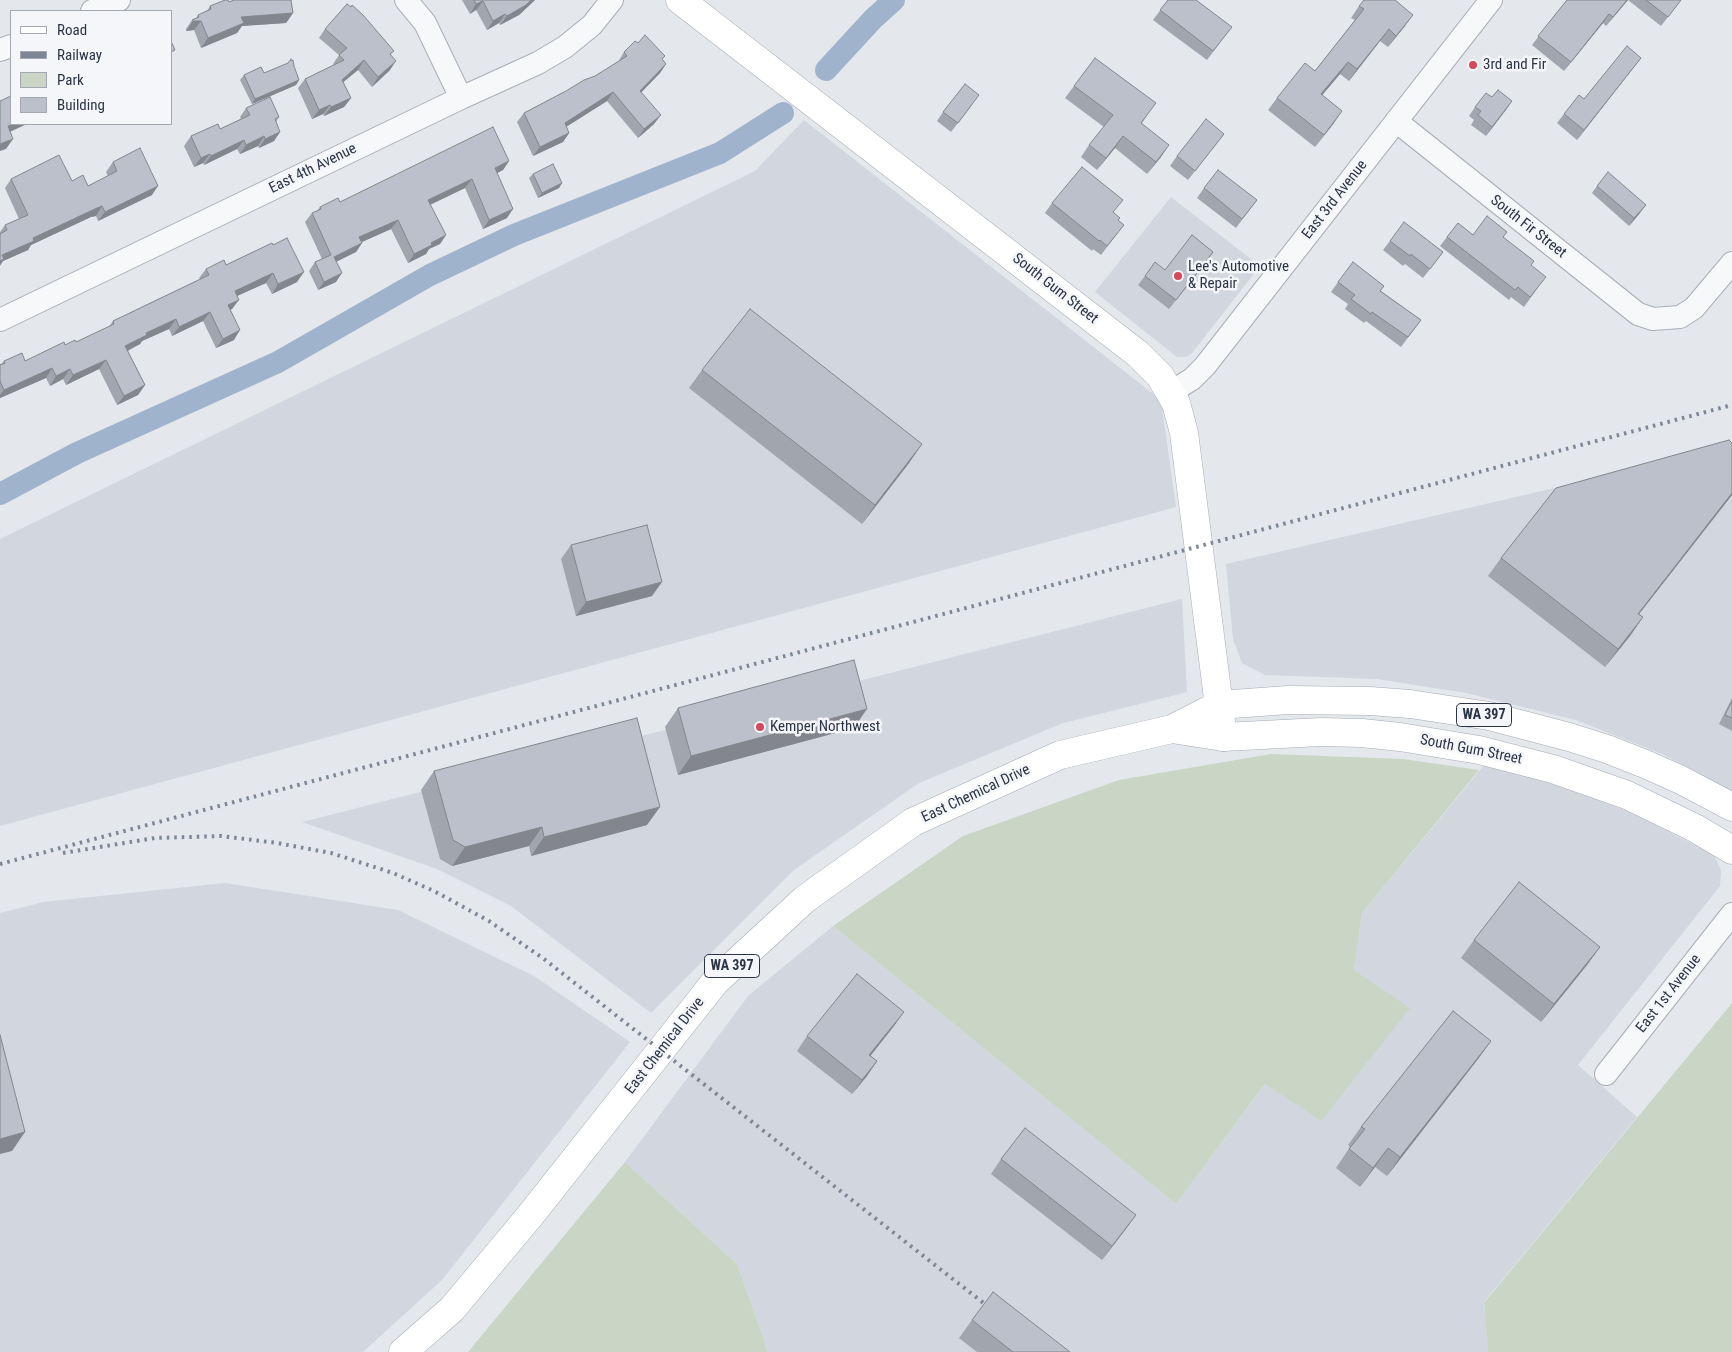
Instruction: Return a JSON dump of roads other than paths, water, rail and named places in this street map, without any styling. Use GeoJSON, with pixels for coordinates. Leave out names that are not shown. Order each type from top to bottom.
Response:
{"type":"FeatureCollection","features":[{"type":"Feature","properties":{"kind":"main road","name":"South Gum Street"},"geometry":{"type":"LineString","coordinates":[[680,0],[1142,357],[1157,372],[1171,392],[1184,432],[1223,737],[1321,732],[1362,733],[1400,737],[1479,750],[1553,769],[1627,795],[1695,828],[1732,850]]}},
{"type":"Feature","properties":{"kind":"main road","name":"WA 397"},"geometry":{"type":"LineString","coordinates":[[1219,705],[1288,700],[1370,701],[1410,704],[1489,716],[1607,749],[1681,780],[1732,807]]}},
{"type":"Feature","properties":{"kind":"main road","name":"East Chemical Drive"},"geometry":{"type":"LineString","coordinates":[[403,1352],[452,1309],[529,1217],[715,982],[805,899],[913,822],[1060,755],[1172,729],[1219,705]]}},
{"type":"Feature","properties":{"kind":"main road","name":"East Chemical Drive"},"geometry":{"type":"LineString","coordinates":[[1172,729],[1223,737]]}},
{"type":"Feature","properties":{"kind":"street"},"geometry":{"type":"LineString","coordinates":[[94,10],[119,0]]}},
{"type":"Feature","properties":{"kind":"street"},"geometry":{"type":"LineString","coordinates":[[406,0],[425,24],[461,98]]}},
{"type":"Feature","properties":{"kind":"street","name":"East 4th Avenue"},"geometry":{"type":"LineString","coordinates":[[0,320],[461,98],[538,63],[566,47],[592,25],[612,0]]}},
{"type":"Feature","properties":{"kind":"street","name":"East 3rd Avenue"},"geometry":{"type":"LineString","coordinates":[[1171,392],[1192,379],[1205,366],[1491,0]]}},
{"type":"Feature","properties":{"kind":"street","name":"South Fir Street"},"geometry":{"type":"LineString","coordinates":[[1396,121],[1638,314],[1653,320],[1667,320],[1680,317],[1694,308],[1732,262]]}},
{"type":"Feature","properties":{"kind":"street","name":"East 1st Avenue"},"geometry":{"type":"LineString","coordinates":[[1606,1074],[1732,914]]}},
{"type":"Feature","properties":{"kind":"waterway"},"geometry":{"type":"LineString","coordinates":[[826,70],[873,19],[894,0]]}},
{"type":"Feature","properties":{"kind":"waterway"},"geometry":{"type":"LineString","coordinates":[[0,494],[77,453],[278,362],[430,275],[514,235],[720,153],[783,113]]}},
{"type":"Feature","properties":{"kind":"railway"},"geometry":{"type":"LineString","coordinates":[[0,864],[1732,405]]}},
{"type":"Feature","properties":{"kind":"railway"},"geometry":{"type":"LineString","coordinates":[[63,853],[155,838],[221,836],[277,843],[331,853],[393,873],[434,891],[489,921],[544,959],[995,1312]]}},
{"type":"Feature","properties":{"kind":"place","name":"3rd and Fir"},"geometry":{"type":"Point","coordinates":[1473,65]}},
{"type":"Feature","properties":{"kind":"place","name":"Lee's Automotive & Repair"},"geometry":{"type":"Point","coordinates":[1178,276]}},
{"type":"Feature","properties":{"kind":"place","name":"Kemper Northwest"},"geometry":{"type":"Point","coordinates":[760,727]}}]}
